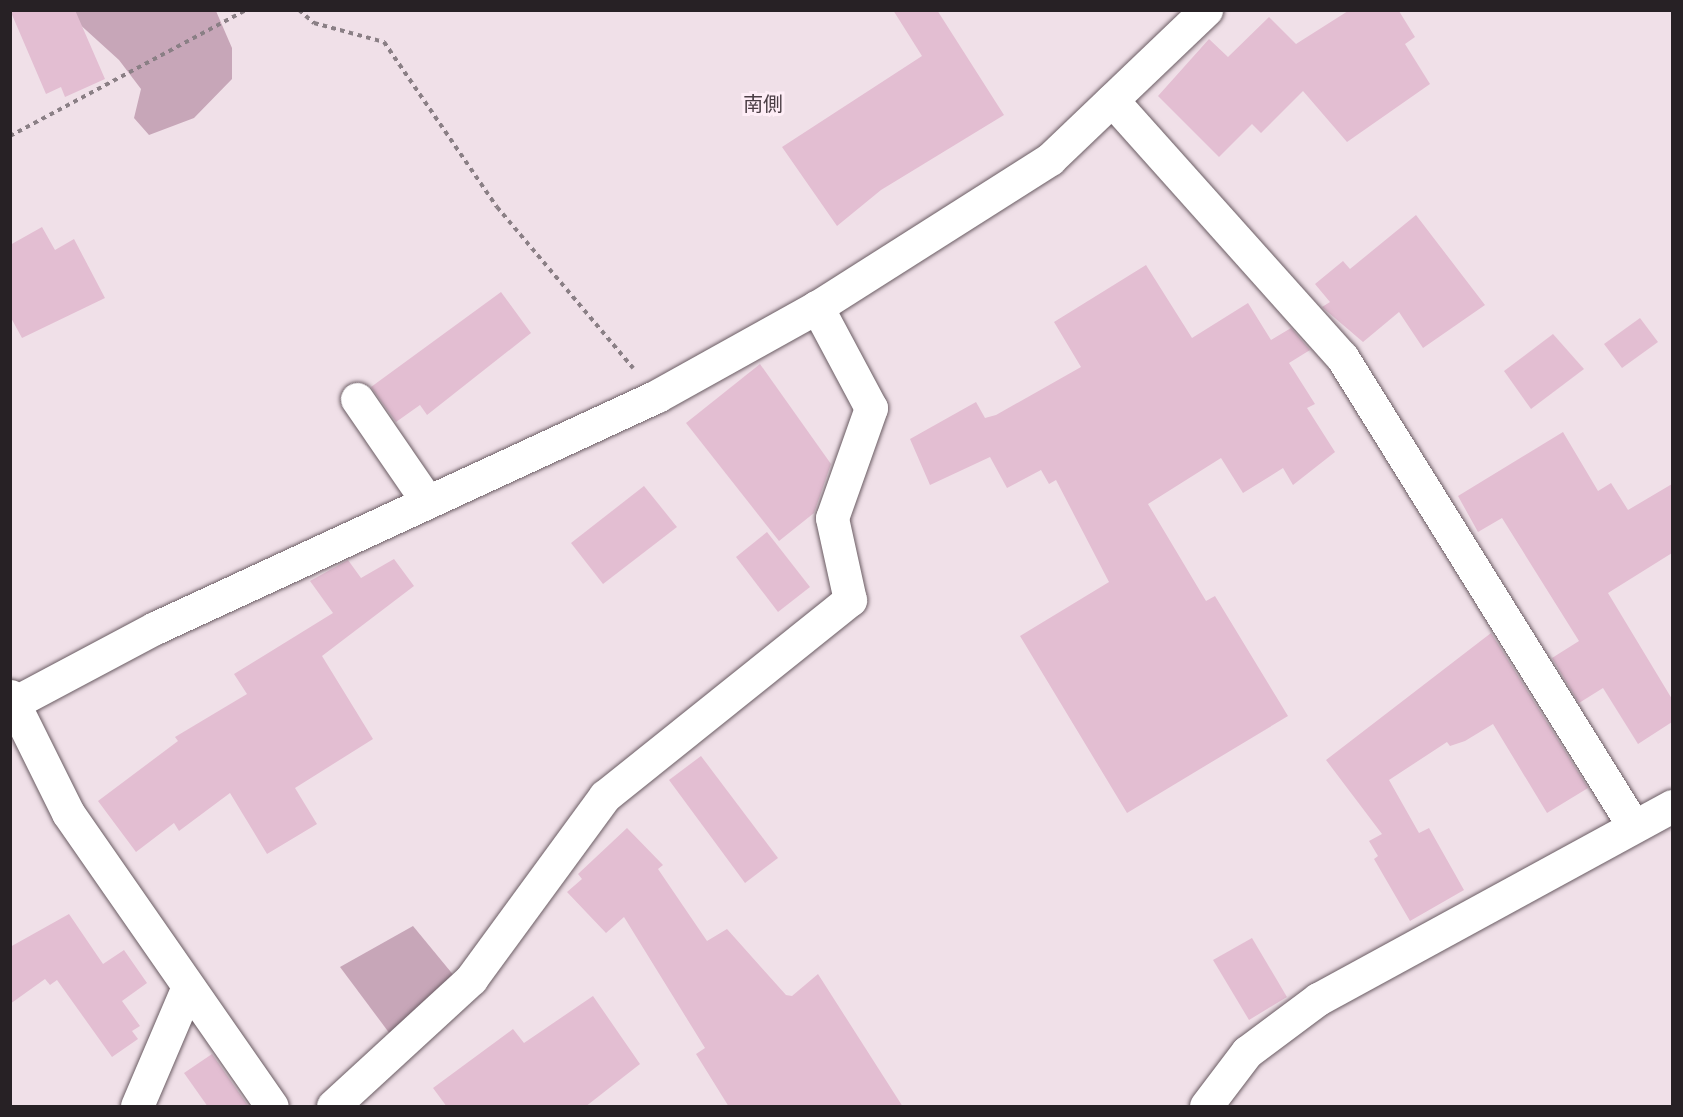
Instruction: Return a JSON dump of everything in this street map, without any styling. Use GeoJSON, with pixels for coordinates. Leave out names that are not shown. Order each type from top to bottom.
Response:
{"type":"FeatureCollection","features":[{"type":"Feature","properties":{"kind":"street"},"geometry":{"type":"LineString","coordinates":[[272,1107],[187,988],[68,813],[11,701],[155,628],[657,396],[817,307],[989,202],[1050,159],[1206,10]]}},
{"type":"Feature","properties":{"kind":"street"},"geometry":{"type":"LineString","coordinates":[[1113,100],[1342,357],[1659,821],[1317,999],[1246,1052],[1206,1107]]}},
{"type":"Feature","properties":{"kind":"street"},"geometry":{"type":"LineString","coordinates":[[333,1107],[471,979],[605,796],[850,600],[832,518],[871,408],[817,307]]}},
{"type":"Feature","properties":{"kind":"street"},"geometry":{"type":"LineString","coordinates":[[357,399],[427,501]]}},
{"type":"Feature","properties":{"kind":"street"},"geometry":{"type":"LineString","coordinates":[[137,1107],[187,988]]}},
{"type":"Feature","properties":{"kind":"path"},"geometry":{"type":"LineString","coordinates":[[10,136],[246,10]]}},
{"type":"Feature","properties":{"kind":"path"},"geometry":{"type":"LineString","coordinates":[[299,10],[314,23],[384,42],[497,207],[657,396]]}},
{"type":"Feature","properties":{"kind":"shaded area"},"geometry":{"type":"Polygon","coordinates":[[[65,11],[216,11],[232,48],[232,79],[194,118],[149,135],[134,118],[141,89],[119,60],[65,11]]]}},
{"type":"Feature","properties":{"kind":"shaded area"},"geometry":{"type":"Polygon","coordinates":[[[413,926],[455,977],[390,1034],[340,967],[413,926]]]}},
{"type":"Feature","properties":{"kind":"building"},"geometry":{"type":"Polygon","coordinates":[[[10,10],[75,10],[105,79],[65,97],[61,87],[46,94],[10,10]]]}},
{"type":"Feature","properties":{"kind":"building"},"geometry":{"type":"Polygon","coordinates":[[[893,10],[937,10],[1004,115],[881,190],[837,226],[782,147],[922,56],[893,10]]]}},
{"type":"Feature","properties":{"kind":"building"},"geometry":{"type":"Polygon","coordinates":[[[1348,11],[1399,11],[1415,37],[1405,44],[1430,84],[1347,142],[1303,91],[1261,133],[1252,124],[1219,157],[1158,96],[1209,39],[1228,57],[1269,17],[1296,44],[1348,11]]]}},
{"type":"Feature","properties":{"kind":"building"},"geometry":{"type":"Polygon","coordinates":[[[1416,215],[1485,305],[1423,348],[1399,312],[1363,342],[1322,307],[1330,302],[1315,284],[1343,261],[1350,269],[1416,215]]]}},
{"type":"Feature","properties":{"kind":"building"},"geometry":{"type":"Polygon","coordinates":[[[42,227],[55,250],[74,239],[105,298],[22,338],[10,316],[10,245],[42,227]]]}},
{"type":"Feature","properties":{"kind":"building"},"geometry":{"type":"Polygon","coordinates":[[[1146,265],[1192,338],[1248,303],[1271,340],[1291,328],[1310,350],[1289,363],[1315,404],[1307,408],[1335,452],[1293,485],[1283,468],[1243,493],[1221,458],[1148,504],[1206,601],[1215,596],[1288,716],[1127,813],[1020,636],[1109,582],[1056,480],[1049,484],[1041,470],[1007,488],[990,457],[930,485],[910,439],[976,402],[985,418],[996,415],[1081,367],[1054,322],[1146,265]]]}},
{"type":"Feature","properties":{"kind":"building"},"geometry":{"type":"Polygon","coordinates":[[[501,292],[531,333],[427,415],[420,405],[396,422],[371,387],[501,292]]]}},
{"type":"Feature","properties":{"kind":"building"},"geometry":{"type":"Polygon","coordinates":[[[1640,318],[1658,342],[1622,368],[1604,344],[1640,318]]]}},
{"type":"Feature","properties":{"kind":"building"},"geometry":{"type":"Polygon","coordinates":[[[1553,334],[1584,369],[1531,409],[1504,371],[1553,334]]]}},
{"type":"Feature","properties":{"kind":"building"},"geometry":{"type":"Polygon","coordinates":[[[760,364],[831,464],[814,513],[779,541],[686,423],[760,364]]]}},
{"type":"Feature","properties":{"kind":"building"},"geometry":{"type":"Polygon","coordinates":[[[1563,432],[1598,491],[1611,483],[1628,510],[1672,484],[1672,553],[1608,593],[1672,699],[1672,722],[1638,744],[1603,688],[1579,703],[1552,658],[1579,641],[1502,518],[1478,532],[1458,496],[1563,432]]]}},
{"type":"Feature","properties":{"kind":"building"},"geometry":{"type":"Polygon","coordinates":[[[644,486],[677,527],[603,584],[571,543],[644,486]]]}},
{"type":"Feature","properties":{"kind":"building"},"geometry":{"type":"Polygon","coordinates":[[[767,532],[810,587],[778,612],[736,557],[767,532]]]}},
{"type":"Feature","properties":{"kind":"building"},"geometry":{"type":"Polygon","coordinates":[[[394,559],[414,586],[322,656],[373,739],[295,788],[317,824],[267,854],[230,793],[179,831],[174,823],[136,852],[98,801],[178,741],[175,737],[247,694],[234,674],[333,613],[310,581],[348,560],[361,578],[394,559]]]}},
{"type":"Feature","properties":{"kind":"building"},"geometry":{"type":"Polygon","coordinates":[[[1491,633],[1588,788],[1547,813],[1493,724],[1465,741],[1450,746],[1447,742],[1389,780],[1419,833],[1429,828],[1464,890],[1410,921],[1374,859],[1378,856],[1369,841],[1382,834],[1326,760],[1491,633]]]}},
{"type":"Feature","properties":{"kind":"building"},"geometry":{"type":"Polygon","coordinates":[[[701,756],[778,858],[745,883],[669,780],[701,756]]]}},
{"type":"Feature","properties":{"kind":"building"},"geometry":{"type":"Polygon","coordinates":[[[627,828],[663,865],[658,869],[707,941],[727,929],[786,995],[792,996],[818,974],[903,1107],[729,1107],[696,1054],[705,1048],[624,917],[606,933],[567,892],[582,879],[578,874],[627,828]]]}},
{"type":"Feature","properties":{"kind":"building"},"geometry":{"type":"Polygon","coordinates":[[[69,914],[103,964],[124,950],[147,983],[122,1001],[140,1026],[132,1031],[138,1039],[112,1057],[57,980],[50,985],[45,979],[10,1004],[10,947],[69,914]]]}},
{"type":"Feature","properties":{"kind":"building"},"geometry":{"type":"Polygon","coordinates":[[[1252,938],[1287,997],[1249,1020],[1213,960],[1252,938]]]}},
{"type":"Feature","properties":{"kind":"building"},"geometry":{"type":"Polygon","coordinates":[[[593,996],[640,1064],[585,1107],[447,1107],[433,1088],[513,1029],[524,1043],[593,996]]]}},
{"type":"Feature","properties":{"kind":"building"},"geometry":{"type":"Polygon","coordinates":[[[212,1054],[249,1107],[208,1107],[184,1073],[212,1054]]]}},
{"type":"Feature","properties":{"kind":"district","name":"南側"},"geometry":{"type":"Point","coordinates":[763,104]}}]}
